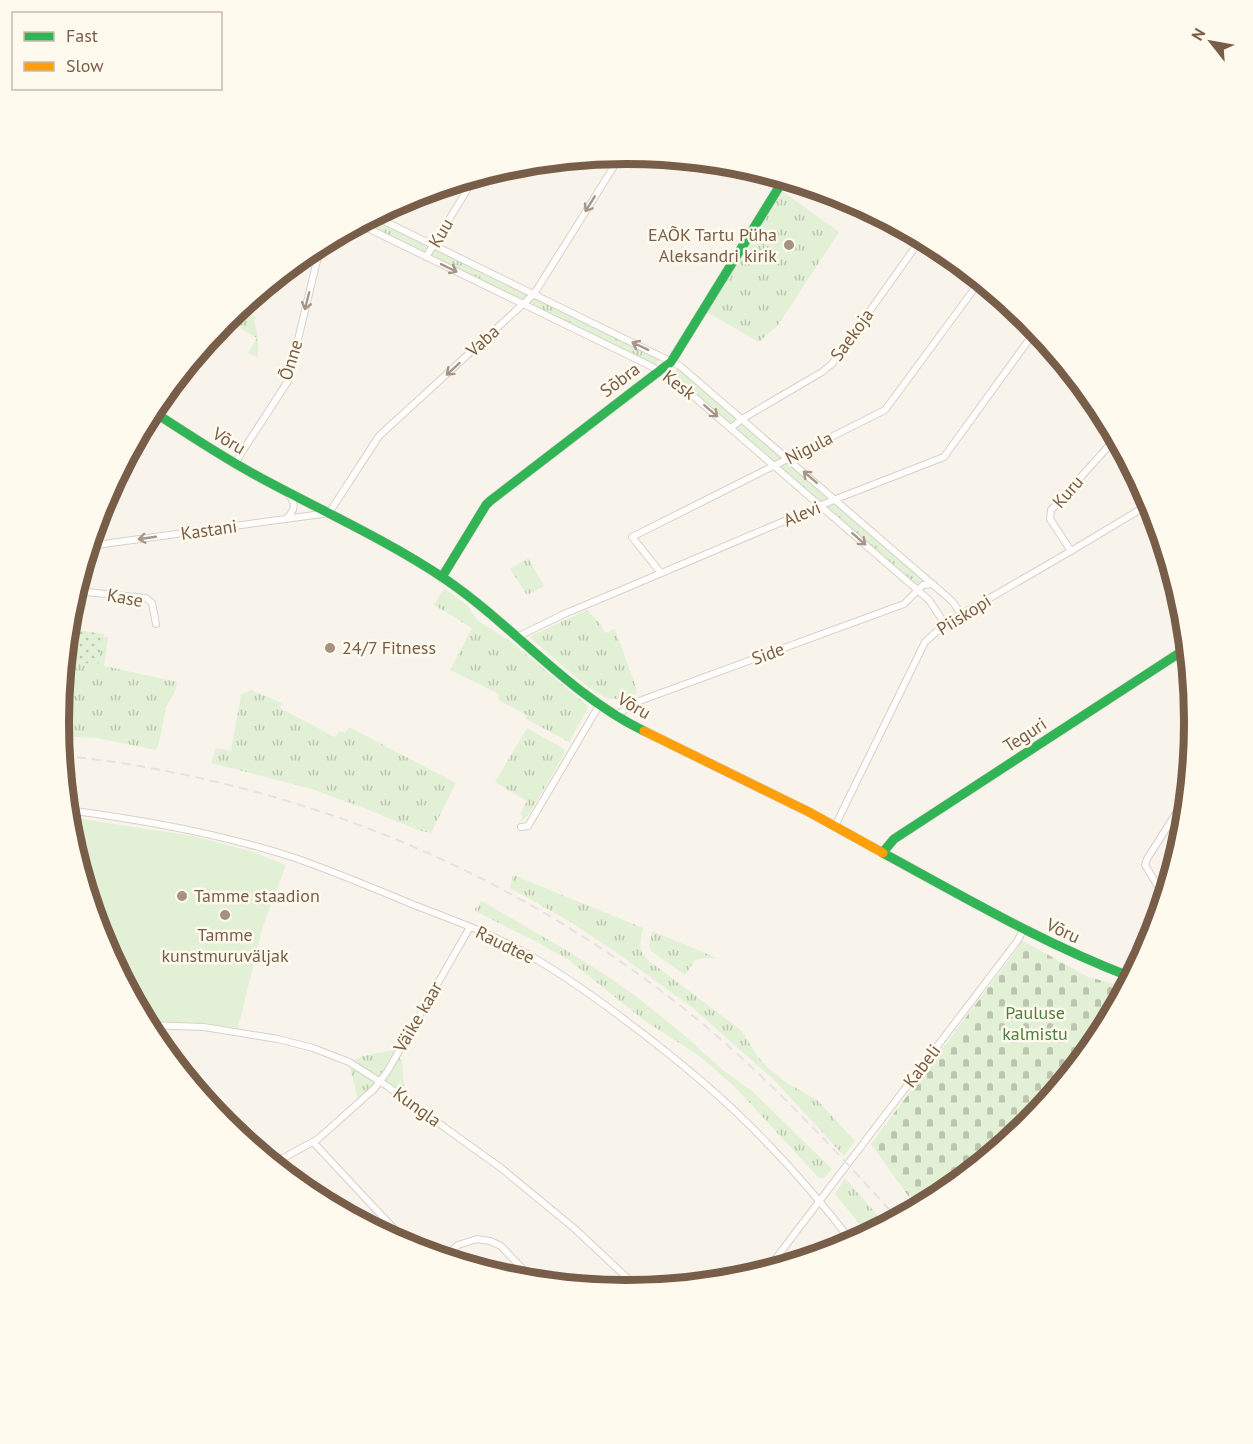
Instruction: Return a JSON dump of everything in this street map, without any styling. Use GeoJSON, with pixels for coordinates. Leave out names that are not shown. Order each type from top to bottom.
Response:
{"type":"FeatureCollection","features":[{"type":"Feature","properties":{"kind":"main road","name":"Sõbra"},"geometry":{"type":"LineString","coordinates":[[442,577],[490,501],[672,362],[780,186]]}},
{"type":"Feature","properties":{"kind":"main road","name":"Võru"},"geometry":{"type":"LineString","coordinates":[[160,416],[235,465],[397,550],[442,577],[567,680],[626,722],[835,826],[1023,930],[1091,962],[1124,974]]}},
{"type":"Feature","properties":{"kind":"main road","name":"Teguri"},"geometry":{"type":"LineString","coordinates":[[883,852],[894,839],[1179,653]]}},
{"type":"Feature","properties":{"kind":"street","name":"Vaba"},"geometry":{"type":"LineString","coordinates":[[328,513],[379,436],[534,294],[615,165]]}},
{"type":"Feature","properties":{"kind":"street","name":"Kuu"},"geometry":{"type":"LineString","coordinates":[[426,257],[469,187]]}},
{"type":"Feature","properties":{"kind":"street","name":"Kesk"},"geometry":{"type":"LineString","coordinates":[[383,220],[680,366],[933,584],[952,601],[962,615]]}},
{"type":"Feature","properties":{"kind":"street","name":"Kesk"},"geometry":{"type":"LineString","coordinates":[[368,228],[669,375],[918,589],[929,600],[945,624]]}},
{"type":"Feature","properties":{"kind":"street","name":"Saekoja"},"geometry":{"type":"LineString","coordinates":[[731,428],[742,418],[832,364],[916,246]]}},
{"type":"Feature","properties":{"kind":"street","name":"Õnne"},"geometry":{"type":"LineString","coordinates":[[235,465],[288,381],[318,258]]}},
{"type":"Feature","properties":{"kind":"street","name":"Nigula"},"geometry":{"type":"LineString","coordinates":[[661,573],[632,537],[885,410],[975,288]]}},
{"type":"Feature","properties":{"kind":"street","name":"Alevi"},"geometry":{"type":"LineString","coordinates":[[517,637],[564,614],[836,499],[944,457],[1030,338]]}},
{"type":"Feature","properties":{"kind":"street","name":"Kuru"},"geometry":{"type":"LineString","coordinates":[[1071,551],[1050,519],[1051,510],[1110,445]]}},
{"type":"Feature","properties":{"kind":"street"},"geometry":{"type":"LineString","coordinates":[[285,520],[294,508],[287,492]]}},
{"type":"Feature","properties":{"kind":"street","name":"Piiskopi"},"geometry":{"type":"LineString","coordinates":[[835,826],[925,642],[945,624],[1142,508]]}},
{"type":"Feature","properties":{"kind":"street","name":"Kastani"},"geometry":{"type":"LineString","coordinates":[[98,545],[328,513]]}},
{"type":"Feature","properties":{"kind":"street"},"geometry":{"type":"LineString","coordinates":[[918,589],[923,585],[933,584]]}},
{"type":"Feature","properties":{"kind":"street","name":"Side"},"geometry":{"type":"LineString","coordinates":[[616,715],[642,700],[904,604],[918,589]]}},
{"type":"Feature","properties":{"kind":"street","name":"Kase"},"geometry":{"type":"LineString","coordinates":[[85,592],[146,598],[152,603],[156,624]]}},
{"type":"Feature","properties":{"kind":"street"},"geometry":{"type":"LineString","coordinates":[[521,827],[528,826],[600,705]]}},
{"type":"Feature","properties":{"kind":"street","name":"Raudtee"},"geometry":{"type":"LineString","coordinates":[[77,811],[181,828],[261,848],[317,866],[500,939],[542,963],[611,1010],[710,1090],[768,1143],[846,1234]]}},
{"type":"Feature","properties":{"kind":"street"},"geometry":{"type":"LineString","coordinates":[[1158,887],[1145,864],[1176,813]]}},
{"type":"Feature","properties":{"kind":"street","name":"Väike kaar"},"geometry":{"type":"LineString","coordinates":[[280,1158],[313,1142],[374,1089],[470,927]]}},
{"type":"Feature","properties":{"kind":"street","name":"Kabeli"},"geometry":{"type":"LineString","coordinates":[[775,1260],[1018,940],[1023,930]]}},
{"type":"Feature","properties":{"kind":"street","name":"Kungla"},"geometry":{"type":"LineString","coordinates":[[159,1025],[204,1027],[278,1039],[313,1048],[349,1062],[380,1081],[501,1168],[575,1229],[629,1280]]}},
{"type":"Feature","properties":{"kind":"street"},"geometry":{"type":"LineString","coordinates":[[313,1142],[393,1228]]}},
{"type":"Feature","properties":{"kind":"street"},"geometry":{"type":"LineString","coordinates":[[451,1251],[458,1245],[477,1239],[490,1240],[501,1246],[524,1270]]}},
{"type":"Feature","properties":{"kind":"green space"},"geometry":{"type":"Polygon","coordinates":[[[778,188],[839,232],[778,325],[759,342],[703,310],[778,188]]]}},
{"type":"Feature","properties":{"kind":"green space"},"geometry":{"type":"Polygon","coordinates":[[[383,221],[663,357],[650,366],[368,228],[383,221]]]}},
{"type":"Feature","properties":{"kind":"green space"},"geometry":{"type":"Polygon","coordinates":[[[248,313],[256,317],[254,321],[258,337],[258,357],[248,353],[257,338],[235,325],[248,313]]]}},
{"type":"Feature","properties":{"kind":"green space"},"geometry":{"type":"Polygon","coordinates":[[[680,366],[928,580],[914,586],[670,375],[680,366]]]}},
{"type":"Feature","properties":{"kind":"green space"},"geometry":{"type":"Polygon","coordinates":[[[528,558],[544,586],[527,595],[510,569],[528,558]]]}},
{"type":"Feature","properties":{"kind":"green space"},"geometry":{"type":"Polygon","coordinates":[[[445,589],[468,606],[477,620],[510,641],[588,706],[569,742],[526,719],[527,715],[498,700],[499,694],[450,670],[472,628],[434,605],[445,589]]]}},
{"type":"Feature","properties":{"kind":"green space"},"geometry":{"type":"Polygon","coordinates":[[[587,610],[605,633],[615,629],[638,693],[617,699],[603,696],[582,682],[531,638],[587,610]]]}},
{"type":"Feature","properties":{"kind":"green space"},"geometry":{"type":"Polygon","coordinates":[[[77,630],[104,634],[98,664],[73,662],[77,630]]]}},
{"type":"Feature","properties":{"kind":"green space"},"geometry":{"type":"Polygon","coordinates":[[[77,634],[108,637],[104,666],[177,682],[166,708],[156,750],[97,738],[69,737],[70,686],[77,634]]]}},
{"type":"Feature","properties":{"kind":"green space"},"geometry":{"type":"Polygon","coordinates":[[[251,690],[282,703],[280,708],[335,737],[339,731],[345,733],[349,727],[456,783],[431,833],[312,789],[211,763],[216,748],[231,751],[241,695],[251,690]]]}},
{"type":"Feature","properties":{"kind":"green space"},"geometry":{"type":"Polygon","coordinates":[[[527,728],[564,749],[564,754],[528,816],[519,822],[523,816],[520,814],[527,801],[495,782],[527,728]]]}},
{"type":"Feature","properties":{"kind":"green space","name":"Tamme staadion"},"geometry":{"type":"Polygon","coordinates":[[[78,819],[193,836],[250,851],[286,865],[263,926],[238,1028],[205,1023],[156,1021],[126,969],[111,935],[88,866],[78,819]]]}},
{"type":"Feature","properties":{"kind":"green space"},"geometry":{"type":"Polygon","coordinates":[[[513,875],[643,928],[640,946],[649,961],[741,1030],[758,1057],[770,1070],[787,1083],[817,1100],[855,1141],[844,1156],[775,1081],[693,1008],[569,921],[510,888],[513,875]]]}},
{"type":"Feature","properties":{"kind":"green space"},"geometry":{"type":"Polygon","coordinates":[[[482,901],[569,952],[637,997],[724,1071],[752,1091],[832,1169],[820,1179],[734,1086],[698,1055],[645,1021],[569,960],[475,911],[482,901]]]}},
{"type":"Feature","properties":{"kind":"green space"},"geometry":{"type":"Polygon","coordinates":[[[652,931],[717,958],[695,960],[685,975],[651,951],[649,947],[652,931]]]}},
{"type":"Feature","properties":{"kind":"green space","name":"Pauluse kalmistu"},"geometry":{"type":"Polygon","coordinates":[[[1023,941],[1088,977],[1118,985],[1090,1032],[1046,1090],[994,1141],[936,1186],[912,1201],[871,1144],[1023,941]]]}},
{"type":"Feature","properties":{"kind":"green space"},"geometry":{"type":"Polygon","coordinates":[[[401,1048],[398,1055],[402,1063],[405,1098],[381,1081],[359,1105],[349,1063],[360,1057],[401,1048]]]}},
{"type":"Feature","properties":{"kind":"green space"},"geometry":{"type":"Polygon","coordinates":[[[845,1178],[880,1218],[862,1227],[835,1194],[845,1178]]]}},
{"type":"Feature","properties":{"kind":"railway"},"geometry":{"type":"LineString","coordinates":[[70,757],[154,769],[208,780],[344,819],[410,845],[536,908],[596,945],[654,986],[710,1030],[783,1097],[892,1212]]}},
{"type":"Feature","properties":{"kind":"traffic: fast"},"geometry":{"type":"LineString","coordinates":[[442,577],[490,501],[671,362],[780,186]]}},
{"type":"Feature","properties":{"kind":"traffic: fast"},"geometry":{"type":"LineString","coordinates":[[160,416],[247,470],[377,539],[445,579],[495,617],[566,679],[616,716],[644,731]]}},
{"type":"Feature","properties":{"kind":"traffic: fast"},"geometry":{"type":"LineString","coordinates":[[883,852],[894,839],[1179,653]]}},
{"type":"Feature","properties":{"kind":"traffic: fast"},"geometry":{"type":"LineString","coordinates":[[883,853],[1036,935],[1124,974]]}},
{"type":"Feature","properties":{"kind":"traffic: slow"},"geometry":{"type":"LineString","coordinates":[[644,731],[809,812],[883,853]]}},
{"type":"Feature","properties":{"kind":"place","name":"EAÕK Tartu Püha Aleksandri kirik"},"geometry":{"type":"Point","coordinates":[789,245]}},
{"type":"Feature","properties":{"kind":"place","name":"24/7 Fitness"},"geometry":{"type":"Point","coordinates":[330,648]}},
{"type":"Feature","properties":{"kind":"place","name":"Tamme staadion"},"geometry":{"type":"Point","coordinates":[182,896]}},
{"type":"Feature","properties":{"kind":"place","name":"Tamme kunstmuruväljak"},"geometry":{"type":"Point","coordinates":[225,915]}}]}
